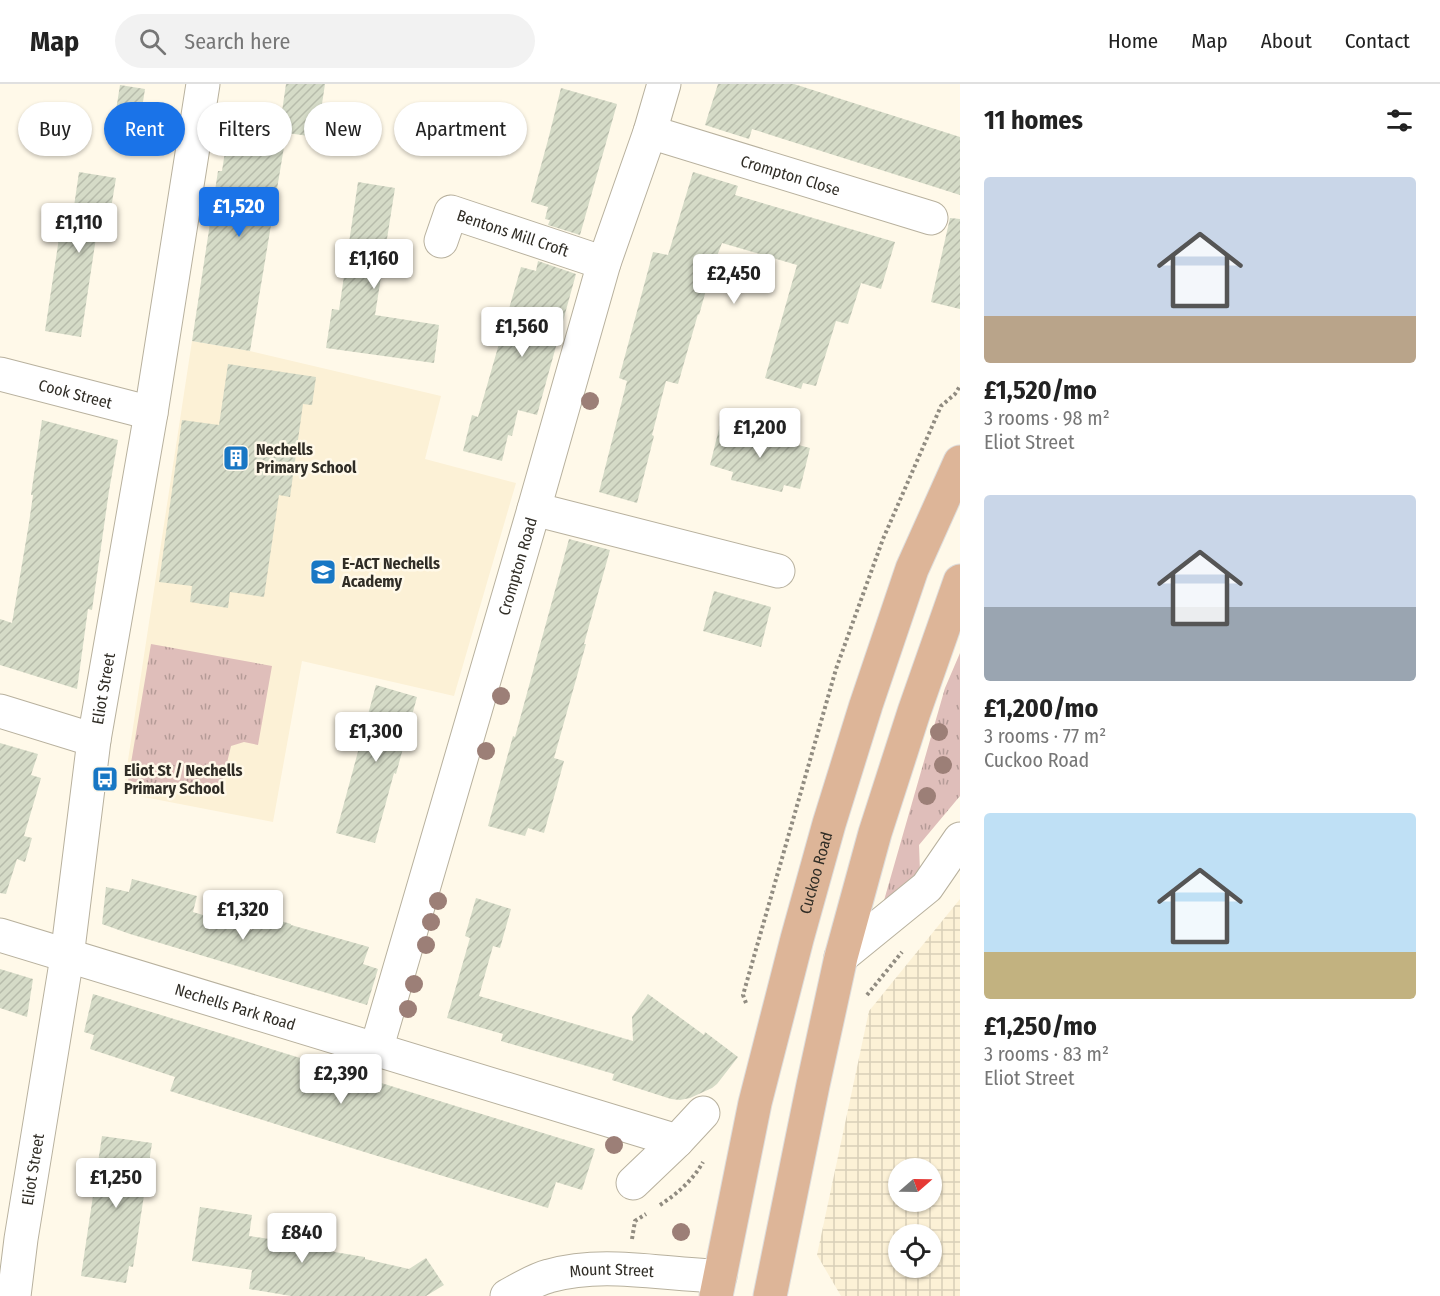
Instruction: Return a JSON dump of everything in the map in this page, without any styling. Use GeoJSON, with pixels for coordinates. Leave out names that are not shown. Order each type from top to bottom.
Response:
{"type":"FeatureCollection","features":[{"type":"Feature","properties":{"kind":"main road","name":"Cuckoo Road"},"geometry":{"type":"LineString","coordinates":[[718,1286],[755,1103],[829,824],[912,569],[960,462]]}},
{"type":"Feature","properties":{"kind":"main road"},"geometry":{"type":"LineString","coordinates":[[770,1296],[841,957],[875,833],[960,581]]}},
{"type":"Feature","properties":{"kind":"street","name":"Eliot Street"},"geometry":{"type":"LineString","coordinates":[[14,1296],[21,1239],[67,957],[94,740],[151,413],[203,84]]}},
{"type":"Feature","properties":{"kind":"street","name":"Crompton Road"},"geometry":{"type":"LineString","coordinates":[[376,1050],[604,264],[650,132],[664,84]]}},
{"type":"Feature","properties":{"kind":"street","name":"Crompton Close"},"geometry":{"type":"LineString","coordinates":[[650,132],[931,218]]}},
{"type":"Feature","properties":{"kind":"street","name":"Bentons Mill Croft"},"geometry":{"type":"LineString","coordinates":[[441,241],[451,212],[604,264]]}},
{"type":"Feature","properties":{"kind":"street","name":"Cook Street"},"geometry":{"type":"LineString","coordinates":[[0,374],[151,413]]}},
{"type":"Feature","properties":{"kind":"street"},"geometry":{"type":"LineString","coordinates":[[534,509],[778,571]]}},
{"type":"Feature","properties":{"kind":"street"},"geometry":{"type":"LineString","coordinates":[[0,711],[94,740]]}},
{"type":"Feature","properties":{"kind":"street"},"geometry":{"type":"LineString","coordinates":[[841,957],[927,886],[960,839]]}},
{"type":"Feature","properties":{"kind":"street","name":"Nechells Park Road"},"geometry":{"type":"LineString","coordinates":[[0,935],[677,1141]]}},
{"type":"Feature","properties":{"kind":"street"},"geometry":{"type":"LineString","coordinates":[[633,1183],[703,1113]]}},
{"type":"Feature","properties":{"kind":"street","name":"Mount Street"},"geometry":{"type":"LineString","coordinates":[[507,1296],[546,1277],[586,1269],[627,1269],[718,1286]]}},
{"type":"Feature","properties":{"kind":"shaded area","name":"E-ACT Nechells Academy"},"geometry":{"type":"Polygon","coordinates":[[[192,341],[250,351],[441,396],[425,459],[516,483],[454,696],[302,661],[273,822],[123,793],[192,341]]]}},
{"type":"Feature","properties":{"kind":"shaded area"},"geometry":{"type":"Polygon","coordinates":[[[960,899],[960,1296],[841,1296],[817,1255],[869,1011],[960,899]]]}},
{"type":"Feature","properties":{"kind":"green space"},"geometry":{"type":"Polygon","coordinates":[[[151,644],[272,666],[258,745],[244,742],[231,746],[219,796],[128,781],[151,644]]]}},
{"type":"Feature","properties":{"kind":"green space"},"geometry":{"type":"Polygon","coordinates":[[[960,653],[960,796],[919,845],[920,872],[883,904],[945,688],[960,653]]]}},
{"type":"Feature","properties":{"kind":"building"},"geometry":{"type":"Polygon","coordinates":[[[286,84],[325,84],[322,102],[304,102],[304,135],[292,134],[292,102],[283,102],[286,84]]]}},
{"type":"Feature","properties":{"kind":"building"},"geometry":{"type":"Polygon","coordinates":[[[718,84],[794,84],[960,137],[960,195],[752,129],[749,139],[705,125],[718,84]]]}},
{"type":"Feature","properties":{"kind":"building"},"geometry":{"type":"Polygon","coordinates":[[[120,85],[145,89],[143,102],[117,102],[120,85]]]}},
{"type":"Feature","properties":{"kind":"building"},"geometry":{"type":"Polygon","coordinates":[[[561,88],[617,104],[580,235],[548,225],[550,220],[545,219],[548,207],[531,202],[561,88]]]}},
{"type":"Feature","properties":{"kind":"building"},"geometry":{"type":"Polygon","coordinates":[[[224,156],[282,156],[250,351],[192,341],[218,171],[222,171],[224,156]]]}},
{"type":"Feature","properties":{"kind":"building"},"geometry":{"type":"Polygon","coordinates":[[[79,172],[116,178],[107,233],[97,231],[81,337],[45,331],[61,225],[71,227],[79,172]]]}},
{"type":"Feature","properties":{"kind":"building"},"geometry":{"type":"Polygon","coordinates":[[[693,172],[738,186],[735,195],[895,242],[881,289],[861,283],[848,324],[836,321],[816,386],[803,383],[801,389],[765,378],[797,265],[722,243],[712,269],[678,384],[666,381],[637,503],[599,492],[627,381],[619,378],[653,252],[668,255],[693,172]]]}},
{"type":"Feature","properties":{"kind":"building"},"geometry":{"type":"Polygon","coordinates":[[[358,182],[395,188],[375,315],[439,325],[434,363],[326,348],[332,309],[339,310],[358,182]]]}},
{"type":"Feature","properties":{"kind":"building"},"geometry":{"type":"Polygon","coordinates":[[[950,218],[960,219],[960,309],[931,302],[950,218]]]}},
{"type":"Feature","properties":{"kind":"building"},"geometry":{"type":"Polygon","coordinates":[[[538,261],[576,274],[537,415],[518,410],[512,436],[508,435],[502,461],[463,451],[472,415],[478,417],[521,267],[536,271],[538,261]]]}},
{"type":"Feature","properties":{"kind":"building","name":"Nechells Primary School"},"geometry":{"type":"Polygon","coordinates":[[[228,364],[316,377],[312,405],[303,404],[290,497],[279,495],[264,597],[230,592],[228,608],[190,602],[192,586],[159,582],[182,420],[219,425],[228,364]]]}},
{"type":"Feature","properties":{"kind":"building"},"geometry":{"type":"Polygon","coordinates":[[[42,420],[118,440],[92,610],[88,609],[77,689],[0,665],[0,619],[12,623],[29,523],[42,420]]]}},
{"type":"Feature","properties":{"kind":"building"},"geometry":{"type":"Polygon","coordinates":[[[720,425],[810,448],[800,489],[784,485],[782,492],[731,480],[733,472],[710,465],[720,425]]]}},
{"type":"Feature","properties":{"kind":"building"},"geometry":{"type":"Polygon","coordinates":[[[569,539],[610,550],[554,758],[564,761],[544,833],[528,828],[525,836],[488,826],[513,736],[515,737],[569,539]]]}},
{"type":"Feature","properties":{"kind":"building"},"geometry":{"type":"Polygon","coordinates":[[[714,591],[771,607],[761,647],[703,631],[714,591]]]}},
{"type":"Feature","properties":{"kind":"building"},"geometry":{"type":"Polygon","coordinates":[[[376,685],[417,697],[375,843],[336,833],[376,685]]]}},
{"type":"Feature","properties":{"kind":"building"},"geometry":{"type":"Polygon","coordinates":[[[0,743],[38,754],[31,775],[41,778],[24,836],[32,838],[25,862],[17,859],[6,894],[0,893],[0,743]]]}},
{"type":"Feature","properties":{"kind":"building"},"geometry":{"type":"Polygon","coordinates":[[[132,879],[197,896],[193,912],[252,930],[257,914],[369,947],[363,964],[378,969],[367,1005],[102,924],[106,887],[129,892],[132,879]]]}},
{"type":"Feature","properties":{"kind":"building"},"geometry":{"type":"Polygon","coordinates":[[[476,898],[511,909],[500,948],[493,946],[479,996],[633,1041],[632,1017],[648,994],[738,1057],[712,1088],[690,1098],[671,1099],[612,1080],[614,1074],[501,1041],[503,1034],[447,1018],[470,938],[465,936],[476,898]]]}},
{"type":"Feature","properties":{"kind":"building"},"geometry":{"type":"Polygon","coordinates":[[[0,969],[33,979],[27,1017],[0,1008],[0,969]]]}},
{"type":"Feature","properties":{"kind":"building"},"geometry":{"type":"Polygon","coordinates":[[[93,994],[595,1149],[582,1190],[556,1182],[548,1208],[170,1091],[175,1077],[90,1049],[94,1035],[84,1032],[93,994]]]}},
{"type":"Feature","properties":{"kind":"building"},"geometry":{"type":"Polygon","coordinates":[[[102,1136],[152,1143],[133,1267],[129,1266],[126,1283],[81,1276],[102,1136]]]}},
{"type":"Feature","properties":{"kind":"building"},"geometry":{"type":"Polygon","coordinates":[[[200,1207],[252,1215],[249,1236],[305,1244],[304,1247],[365,1257],[365,1259],[409,1269],[426,1258],[444,1285],[426,1296],[291,1296],[249,1289],[252,1270],[192,1261],[200,1207]]]}},
{"type":"Feature","properties":{"kind":"place","name":"Nechells Primary School"},"geometry":{"type":"Point","coordinates":[236,458]}},
{"type":"Feature","properties":{"kind":"place","name":"E-ACT Nechells Academy"},"geometry":{"type":"Point","coordinates":[323,572]}},
{"type":"Feature","properties":{"kind":"place","name":"Eliot St / Nechells Primary School"},"geometry":{"type":"Point","coordinates":[105,779]}}]}
